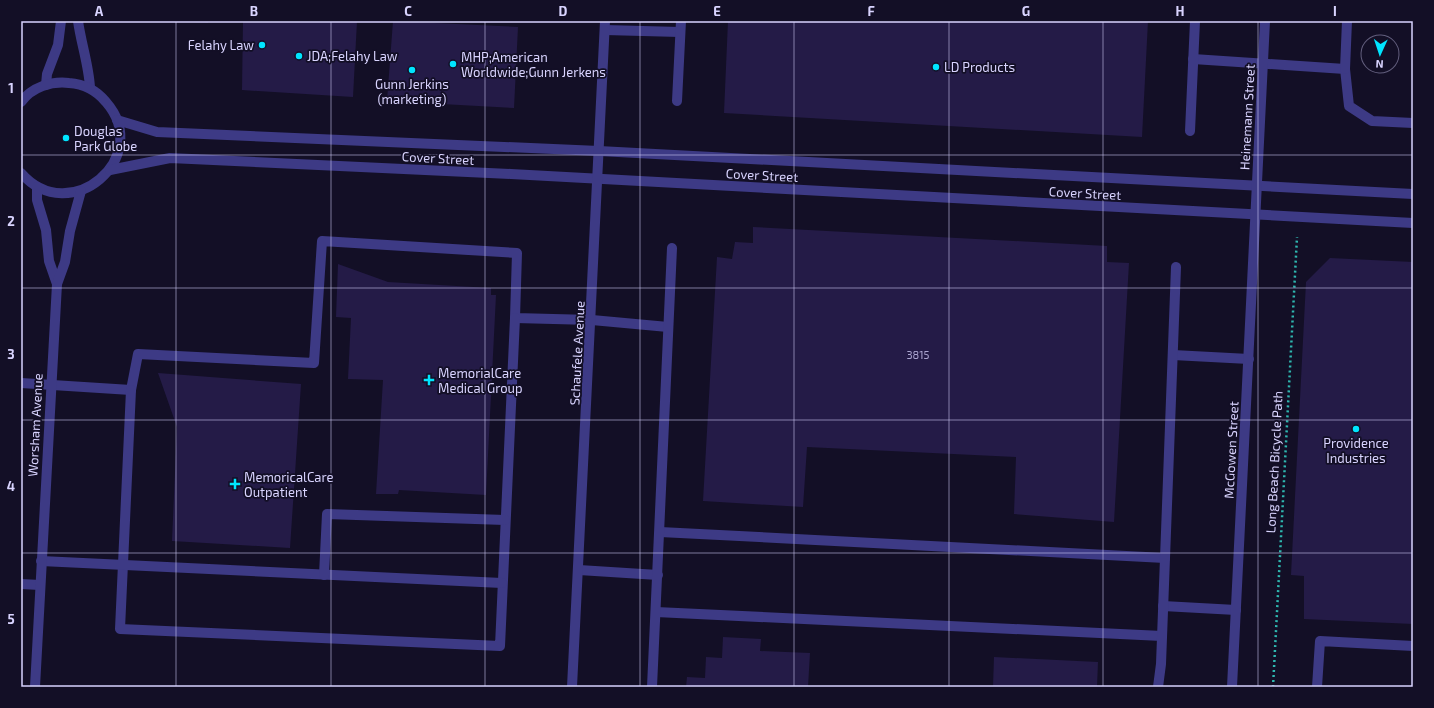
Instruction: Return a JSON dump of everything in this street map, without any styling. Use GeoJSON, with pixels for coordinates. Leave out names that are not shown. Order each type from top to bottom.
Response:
{"type":"FeatureCollection","features":[{"type":"Feature","properties":{"kind":"street"},"geometry":{"type":"LineString","coordinates":[[46,85],[47,74],[58,45],[61,21]]}},
{"type":"Feature","properties":{"kind":"street"},"geometry":{"type":"LineString","coordinates":[[78,21],[90,76],[90,88]]}},
{"type":"Feature","properties":{"kind":"street"},"geometry":{"type":"LineString","coordinates":[[677,101],[681,21]]}},
{"type":"Feature","properties":{"kind":"street"},"geometry":{"type":"LineString","coordinates":[[1190,131],[1195,21]]}},
{"type":"Feature","properties":{"kind":"street","name":"Heinemann Street"},"geometry":{"type":"LineString","coordinates":[[1256,215],[1266,21]]}},
{"type":"Feature","properties":{"kind":"street"},"geometry":{"type":"LineString","coordinates":[[1347,21],[1345,69],[1349,106],[1372,121],[1413,123]]}},
{"type":"Feature","properties":{"kind":"street"},"geometry":{"type":"LineString","coordinates":[[605,26],[680,32]]}},
{"type":"Feature","properties":{"kind":"street","name":"Schaufele Avenue"},"geometry":{"type":"LineString","coordinates":[[572,687],[592,320],[605,26]]}},
{"type":"Feature","properties":{"kind":"street"},"geometry":{"type":"LineString","coordinates":[[1193,59],[1345,69]]}},
{"type":"Feature","properties":{"kind":"street"},"geometry":{"type":"LineString","coordinates":[[21,102],[34,91],[46,85],[68,83],[90,88],[102,96],[111,107],[117,120],[120,137],[118,149],[110,170],[92,186],[81,191],[66,194],[51,192],[36,187],[21,173]]}},
{"type":"Feature","properties":{"kind":"street","name":"Cover Street"},"geometry":{"type":"LineString","coordinates":[[117,120],[157,132],[599,151],[1413,194]]}},
{"type":"Feature","properties":{"kind":"street","name":"Cover Street"},"geometry":{"type":"LineString","coordinates":[[110,170],[170,158],[598,179],[1413,223]]}},
{"type":"Feature","properties":{"kind":"street","name":"Worsham Avenue"},"geometry":{"type":"LineString","coordinates":[[36,187],[37,200],[46,230],[49,261],[57,284]]}},
{"type":"Feature","properties":{"kind":"street","name":"Worsham Avenue"},"geometry":{"type":"LineString","coordinates":[[35,687],[50,385],[57,284],[65,262],[70,231],[81,191]]}},
{"type":"Feature","properties":{"kind":"street","name":"McGowen Street"},"geometry":{"type":"LineString","coordinates":[[1232,687],[1256,215]]}},
{"type":"Feature","properties":{"kind":"street"},"geometry":{"type":"LineString","coordinates":[[322,241],[517,253],[515,318],[500,646],[120,628],[131,390],[138,354],[314,363],[322,241]]}},
{"type":"Feature","properties":{"kind":"street"},"geometry":{"type":"LineString","coordinates":[[652,687],[672,248]]}},
{"type":"Feature","properties":{"kind":"street"},"geometry":{"type":"LineString","coordinates":[[1158,687],[1162,636],[1176,267]]}},
{"type":"Feature","properties":{"kind":"street"},"geometry":{"type":"LineString","coordinates":[[515,318],[592,320],[668,327]]}},
{"type":"Feature","properties":{"kind":"street"},"geometry":{"type":"LineString","coordinates":[[1173,355],[1249,359]]}},
{"type":"Feature","properties":{"kind":"street"},"geometry":{"type":"LineString","coordinates":[[21,383],[131,390]]}},
{"type":"Feature","properties":{"kind":"street"},"geometry":{"type":"LineString","coordinates":[[324,575],[327,514],[505,520]]}},
{"type":"Feature","properties":{"kind":"street"},"geometry":{"type":"LineString","coordinates":[[660,532],[1165,558]]}},
{"type":"Feature","properties":{"kind":"street"},"geometry":{"type":"LineString","coordinates":[[41,561],[502,583]]}},
{"type":"Feature","properties":{"kind":"street"},"geometry":{"type":"LineString","coordinates":[[578,570],[658,575]]}},
{"type":"Feature","properties":{"kind":"street"},"geometry":{"type":"LineString","coordinates":[[21,584],[40,585]]}},
{"type":"Feature","properties":{"kind":"street"},"geometry":{"type":"LineString","coordinates":[[1163,606],[1236,610]]}},
{"type":"Feature","properties":{"kind":"street"},"geometry":{"type":"LineString","coordinates":[[656,612],[1162,636]]}},
{"type":"Feature","properties":{"kind":"street"},"geometry":{"type":"LineString","coordinates":[[1317,687],[1320,641],[1413,646]]}},
{"type":"Feature","properties":{"kind":"path","name":"Long Beach Bicycle Path"},"geometry":{"type":"LineString","coordinates":[[1273,687],[1297,238]]}},
{"type":"Feature","properties":{"kind":"building"},"geometry":{"type":"Polygon","coordinates":[[[208,21],[208,23],[193,22],[208,21]]]}},
{"type":"Feature","properties":{"kind":"building","name":"JDA;Felahy Law"},"geometry":{"type":"Polygon","coordinates":[[[243,21],[357,21],[353,97],[242,90],[243,21]]]}},
{"type":"Feature","properties":{"kind":"building","name":"MHP;American Worldwide;Gunn Jerkens"},"geometry":{"type":"Polygon","coordinates":[[[393,21],[518,27],[514,108],[387,101],[393,21]]]}},
{"type":"Feature","properties":{"kind":"building","name":"LD Products"},"geometry":{"type":"Polygon","coordinates":[[[728,21],[1148,21],[1142,137],[724,113],[728,21]]]}},
{"type":"Feature","properties":{"kind":"building"},"geometry":{"type":"Polygon","coordinates":[[[753,227],[1107,246],[1107,262],[1129,263],[1114,522],[1014,514],[1016,457],[807,447],[803,507],[703,501],[717,257],[732,259],[735,242],[753,243],[753,227]]]}},
{"type":"Feature","properties":{"kind":"building","name":"Providence Industries"},"geometry":{"type":"Polygon","coordinates":[[[1330,258],[1413,262],[1413,624],[1304,619],[1304,576],[1291,575],[1306,282],[1330,258]]]}},
{"type":"Feature","properties":{"kind":"building","name":"MemorialCare Medical Group"},"geometry":{"type":"Polygon","coordinates":[[[338,264],[388,282],[491,288],[491,295],[496,295],[486,495],[399,490],[398,494],[376,494],[383,380],[348,379],[351,318],[336,317],[338,264]]]}},
{"type":"Feature","properties":{"kind":"building","name":"MemoricalCare Outpatient"},"geometry":{"type":"Polygon","coordinates":[[[158,373],[301,384],[290,548],[172,541],[177,427],[158,373]]]}},
{"type":"Feature","properties":{"kind":"building"},"geometry":{"type":"Polygon","coordinates":[[[723,637],[761,639],[760,651],[810,653],[808,687],[686,687],[687,677],[705,678],[706,657],[722,658],[723,637]]]}},
{"type":"Feature","properties":{"kind":"building"},"geometry":{"type":"Polygon","coordinates":[[[994,657],[1098,662],[1097,687],[993,687],[994,657]]]}},
{"type":"Feature","properties":{"kind":"place","name":"Felahy Law"},"geometry":{"type":"Point","coordinates":[262,45]}},
{"type":"Feature","properties":{"kind":"place","name":"JDA;Felahy Law"},"geometry":{"type":"Point","coordinates":[299,56]}},
{"type":"Feature","properties":{"kind":"place","name":"MHP;American Worldwide;Gunn Jerkens"},"geometry":{"type":"Point","coordinates":[453,64]}},
{"type":"Feature","properties":{"kind":"place","name":"LD Products"},"geometry":{"type":"Point","coordinates":[936,67]}},
{"type":"Feature","properties":{"kind":"place","name":"Gunn Jerkins (marketing)"},"geometry":{"type":"Point","coordinates":[412,70]}},
{"type":"Feature","properties":{"kind":"place","name":"Douglas Park Globe"},"geometry":{"type":"Point","coordinates":[66,138]}},
{"type":"Feature","properties":{"kind":"place","name":"MemorialCare Medical Group"},"geometry":{"type":"Point","coordinates":[429,380]}},
{"type":"Feature","properties":{"kind":"place","name":"Providence Industries"},"geometry":{"type":"Point","coordinates":[1356,429]}},
{"type":"Feature","properties":{"kind":"place","name":"MemoricalCare Outpatient"},"geometry":{"type":"Point","coordinates":[235,484]}}]}
